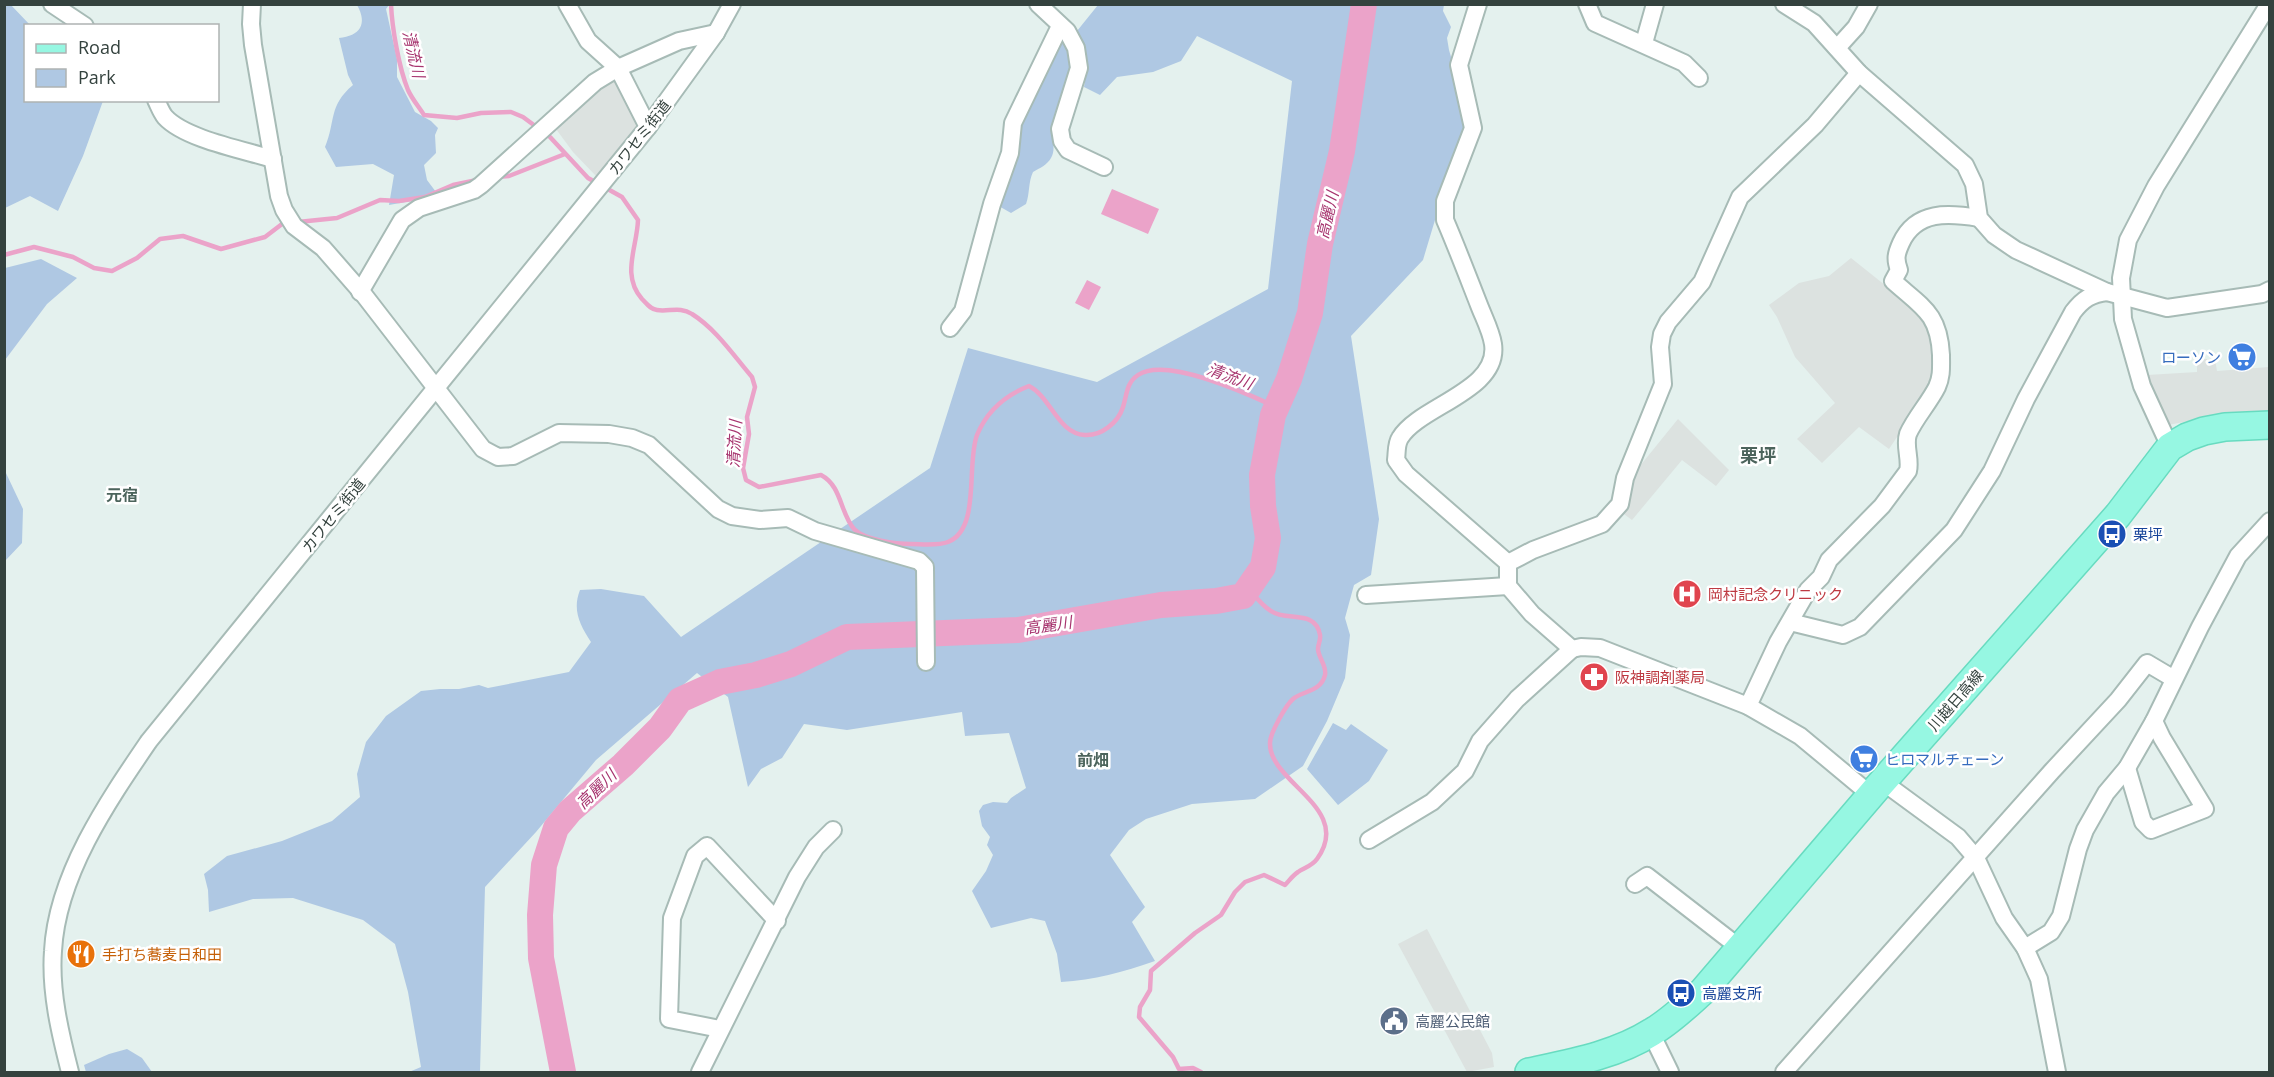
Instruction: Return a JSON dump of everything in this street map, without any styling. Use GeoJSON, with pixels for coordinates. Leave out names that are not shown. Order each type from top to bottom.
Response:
{"type":"FeatureCollection","features":[{"type":"Feature","properties":{"kind":"main road","name":"川越日高線"},"geometry":{"type":"LineString","coordinates":[[1529,1072],[1611,1052],[1651,1033],[1703,991],[1877,788],[2118,515],[2170,447],[2187,437],[2204,431],[2225,427],[2270,425]]}},
{"type":"Feature","properties":{"kind":"street"},"geometry":{"type":"LineString","coordinates":[[52,4],[82,24]]}},
{"type":"Feature","properties":{"kind":"street"},"geometry":{"type":"LineString","coordinates":[[252,4],[252,34],[279,196],[284,210],[294,226],[323,248],[360,291],[483,449],[498,457],[513,456],[559,434],[609,434],[632,438],[649,445],[726,514],[760,520],[788,518],[816,531],[919,561],[925,567],[926,662]]}},
{"type":"Feature","properties":{"kind":"street"},"geometry":{"type":"LineString","coordinates":[[567,4],[588,41],[618,68],[648,127]]}},
{"type":"Feature","properties":{"kind":"street","name":"カワセミ街道"},"geometry":{"type":"LineString","coordinates":[[70,1072],[62,1043],[54,992],[52,949],[69,882],[113,794],[149,741],[648,127],[716,33],[732,4]]}},
{"type":"Feature","properties":{"kind":"street"},"geometry":{"type":"LineString","coordinates":[[1038,4],[1067,31],[1076,48],[1079,68],[1060,129],[1062,141],[1068,150],[1104,167]]}},
{"type":"Feature","properties":{"kind":"street"},"geometry":{"type":"LineString","coordinates":[[1478,4],[1459,65],[1473,128],[1445,201],[1445,220],[1488,327],[1494,346],[1492,359],[1484,375],[1472,386],[1413,425],[1400,438],[1396,460],[1407,474],[1508,563],[1508,586],[1532,614],[1572,650]]}},
{"type":"Feature","properties":{"kind":"street"},"geometry":{"type":"LineString","coordinates":[[1587,4],[1596,23],[1684,63],[1699,78]]}},
{"type":"Feature","properties":{"kind":"street"},"geometry":{"type":"LineString","coordinates":[[1644,43],[1655,4]]}},
{"type":"Feature","properties":{"kind":"street"},"geometry":{"type":"LineString","coordinates":[[1784,4],[1814,23],[1859,72],[1965,165],[1974,184],[1979,218],[1994,235],[2016,250],[2114,294],[2167,308],[2262,294],[2270,290]]}},
{"type":"Feature","properties":{"kind":"street"},"geometry":{"type":"LineString","coordinates":[[1837,48],[1856,27],[1869,4]]}},
{"type":"Feature","properties":{"kind":"street"},"geometry":{"type":"LineString","coordinates":[[2170,447],[2142,386],[2114,294],[2121,278],[2128,240],[2156,186],[2269,4]]}},
{"type":"Feature","properties":{"kind":"street"},"geometry":{"type":"LineString","coordinates":[[950,328],[963,311],[992,204],[1010,153],[1013,123],[1060,26]]}},
{"type":"Feature","properties":{"kind":"street"},"geometry":{"type":"LineString","coordinates":[[360,291],[402,220],[419,208],[482,185],[595,82],[618,68],[679,41],[716,33]]}},
{"type":"Feature","properties":{"kind":"street"},"geometry":{"type":"LineString","coordinates":[[1508,563],[1533,550],[1602,524],[1620,504],[1625,478],[1663,384],[1660,346],[1662,334],[1668,322],[1702,282],[1740,198],[1815,125],[1859,72]]}},
{"type":"Feature","properties":{"kind":"street"},"geometry":{"type":"LineString","coordinates":[[157,102],[164,115],[183,130],[273,159]]}},
{"type":"Feature","properties":{"kind":"street"},"geometry":{"type":"LineString","coordinates":[[1748,706],[1808,590],[1821,577],[1829,560],[1882,506],[1908,471],[1907,438],[1939,384],[1942,373],[1941,339],[1937,328],[1922,307],[1893,281],[1899,270],[1895,260],[1903,238],[1915,224],[1928,217],[1944,214],[1979,218]]}},
{"type":"Feature","properties":{"kind":"street"},"geometry":{"type":"LineString","coordinates":[[1790,622],[1843,635],[1860,627],[1954,530],[1992,471],[2026,399],[2081,301],[2093,294],[2114,294]]}},
{"type":"Feature","properties":{"kind":"street"},"geometry":{"type":"LineString","coordinates":[[2025,948],[2051,932],[2061,916],[2085,830],[2106,793],[2127,768],[2154,721],[2238,556],[2270,521]]}},
{"type":"Feature","properties":{"kind":"street"},"geometry":{"type":"LineString","coordinates":[[1366,594],[1508,586]]}},
{"type":"Feature","properties":{"kind":"street"},"geometry":{"type":"LineString","coordinates":[[1369,840],[1432,801],[1465,771],[1480,741],[1517,699],[1572,650],[1581,646],[1600,648],[1748,706],[1800,736],[1877,788],[1958,837],[1976,858],[2004,918],[2025,948],[2039,979],[2057,1072]]}},
{"type":"Feature","properties":{"kind":"street"},"geometry":{"type":"LineString","coordinates":[[1784,1072],[2118,700],[2147,663],[2174,680]]}},
{"type":"Feature","properties":{"kind":"street"},"geometry":{"type":"LineString","coordinates":[[2127,768],[2143,822],[2151,830],[2205,809],[2154,721]]}},
{"type":"Feature","properties":{"kind":"street"},"geometry":{"type":"LineString","coordinates":[[700,1072],[797,877],[816,847],[833,830]]}},
{"type":"Feature","properties":{"kind":"street"},"geometry":{"type":"LineString","coordinates":[[720,1029],[669,1019],[672,918],[695,856],[707,846],[777,921]]}},
{"type":"Feature","properties":{"kind":"street"},"geometry":{"type":"LineString","coordinates":[[1635,884],[1647,876],[1740,948]]}},
{"type":"Feature","properties":{"kind":"street"},"geometry":{"type":"LineString","coordinates":[[1651,1033],[1670,1072]]}},
{"type":"Feature","properties":{"kind":"green space"},"geometry":{"type":"Polygon","coordinates":[[[10,4],[29,24],[24,24],[24,102],[103,102],[83,156],[58,211],[30,196],[5,208],[4,5],[10,4]]]}},
{"type":"Feature","properties":{"kind":"green space"},"geometry":{"type":"Polygon","coordinates":[[[357,5],[389,5],[386,9],[397,59],[397,77],[415,112],[438,128],[435,135],[436,153],[424,165],[427,180],[436,192],[428,198],[389,205],[394,175],[373,164],[336,167],[325,147],[336,107],[353,85],[348,75],[339,38],[352,35],[360,28],[362,18],[357,5]]]}},
{"type":"Feature","properties":{"kind":"green space"},"geometry":{"type":"Polygon","coordinates":[[[1098,5],[1444,5],[1443,11],[1451,27],[1447,38],[1449,50],[1471,126],[1441,200],[1423,260],[1351,336],[1379,519],[1371,575],[1354,585],[1345,618],[1350,635],[1345,678],[1327,721],[1303,766],[1255,799],[1192,804],[1146,819],[1129,830],[1110,855],[1145,907],[1132,922],[1155,961],[1108,975],[1061,982],[1057,954],[1045,921],[1031,918],[991,928],[972,891],[986,871],[993,855],[987,845],[990,837],[982,826],[979,811],[983,805],[993,802],[1007,803],[1026,788],[1009,733],[965,736],[962,712],[847,730],[804,724],[782,758],[761,769],[748,787],[728,697],[697,673],[596,760],[536,832],[485,887],[480,1072],[409,1072],[421,1067],[408,992],[395,944],[363,920],[293,898],[253,899],[209,912],[208,890],[204,874],[227,856],[282,841],[332,821],[360,797],[357,774],[366,742],[386,716],[421,691],[459,689],[479,685],[488,688],[569,672],[591,642],[578,617],[577,604],[580,590],[601,589],[644,596],[681,637],[930,468],[968,348],[1097,382],[1268,289],[1292,81],[1197,36],[1181,61],[1153,72],[1117,77],[1100,95],[1084,87],[1087,67],[1077,31],[1098,5]]]}},
{"type":"Feature","properties":{"kind":"green space"},"geometry":{"type":"Polygon","coordinates":[[[1061,38],[1068,50],[1071,71],[1053,126],[1053,154],[1047,163],[1033,172],[1026,204],[1011,213],[997,205],[1016,136],[1061,38]]]}},
{"type":"Feature","properties":{"kind":"green space"},"geometry":{"type":"Polygon","coordinates":[[[41,259],[77,278],[47,304],[5,360],[5,268],[41,259]]]}},
{"type":"Feature","properties":{"kind":"green space"},"geometry":{"type":"Polygon","coordinates":[[[5,471],[23,509],[22,543],[5,561],[5,471]]]}},
{"type":"Feature","properties":{"kind":"green space"},"geometry":{"type":"Polygon","coordinates":[[[1333,723],[1346,730],[1351,724],[1388,750],[1369,781],[1338,805],[1307,769],[1333,723]]]}},
{"type":"Feature","properties":{"kind":"green space"},"geometry":{"type":"Polygon","coordinates":[[[127,1049],[142,1058],[152,1072],[86,1072],[84,1065],[127,1049]]]}},
{"type":"Feature","properties":{"kind":"shaded area"},"geometry":{"type":"Polygon","coordinates":[[[614,76],[639,128],[597,177],[573,152],[556,129],[580,104],[614,76]]]}},
{"type":"Feature","properties":{"kind":"shaded area"},"geometry":{"type":"Polygon","coordinates":[[[1112,189],[1159,209],[1148,234],[1101,214],[1112,189]]]}},
{"type":"Feature","properties":{"kind":"shaded area"},"geometry":{"type":"Polygon","coordinates":[[[1851,258],[1925,317],[1935,336],[1937,372],[1920,403],[1889,449],[1859,427],[1822,463],[1797,439],[1835,403],[1795,357],[1769,305],[1799,283],[1829,276],[1851,258]]]}},
{"type":"Feature","properties":{"kind":"shaded area"},"geometry":{"type":"Polygon","coordinates":[[[1087,280],[1101,287],[1089,310],[1075,303],[1087,280]]]}},
{"type":"Feature","properties":{"kind":"shaded area"},"geometry":{"type":"Polygon","coordinates":[[[2197,359],[2215,359],[2217,371],[2269,367],[2269,413],[2205,418],[2168,425],[2147,375],[2197,372],[2197,359]]]}},
{"type":"Feature","properties":{"kind":"shaded area"},"geometry":{"type":"Polygon","coordinates":[[[1678,419],[1729,470],[1716,486],[1682,460],[1632,520],[1624,514],[1623,508],[1631,477],[1678,419]]]}},
{"type":"Feature","properties":{"kind":"shaded area"},"geometry":{"type":"Polygon","coordinates":[[[1427,929],[1492,1053],[1494,1067],[1467,1072],[1398,944],[1427,929]]]}},
{"type":"Feature","properties":{"kind":"waterway","name":"清流川"},"geometry":{"type":"LineString","coordinates":[[391,4],[402,71],[410,93],[424,115],[457,118],[481,113],[511,112],[523,117],[550,137],[588,178],[622,197],[638,220],[631,271],[632,280],[642,299],[655,309],[683,310],[701,320],[724,343],[752,377],[755,387],[747,417],[749,434],[743,468],[746,480],[759,487],[821,475],[833,486],[849,523],[865,536],[889,542],[930,545],[948,542],[958,535],[965,524],[969,510],[974,447],[981,426],[998,405],[1029,386],[1037,391],[1061,422],[1076,433],[1085,435],[1103,431],[1113,423],[1121,413],[1131,382],[1138,375],[1151,370],[1187,373],[1227,386],[1276,407]]}},
{"type":"Feature","properties":{"kind":"waterway","name":"高麗川"},"geometry":{"type":"LineString","coordinates":[[563,1072],[541,958],[540,915],[544,865],[556,828],[570,811],[623,765],[660,728],[680,700],[720,682],[756,675],[791,664],[847,637],[1018,630],[1161,605],[1216,601],[1243,596],[1263,567],[1268,538],[1263,506],[1262,475],[1273,415],[1289,379],[1310,313],[1320,244],[1342,151],[1364,4]]}},
{"type":"Feature","properties":{"kind":"waterway"},"geometry":{"type":"LineString","coordinates":[[497,177],[509,176],[565,154]]}},
{"type":"Feature","properties":{"kind":"waterway"},"geometry":{"type":"LineString","coordinates":[[298,222],[337,218],[380,200],[399,201],[425,197],[453,185],[477,180]]}},
{"type":"Feature","properties":{"kind":"waterway"},"geometry":{"type":"LineString","coordinates":[[4,255],[34,247],[73,257],[94,268],[112,271],[137,258],[160,239],[183,236],[221,249],[265,237],[282,224],[287,224]]}},
{"type":"Feature","properties":{"kind":"waterway"},"geometry":{"type":"LineString","coordinates":[[1201,1072],[1193,1068],[1179,1069],[1173,1057],[1139,1017],[1140,1007],[1150,990],[1151,971],[1195,933],[1221,915],[1235,892],[1245,882],[1264,875],[1285,885],[1296,873],[1317,859],[1326,841],[1325,825],[1318,810],[1282,771],[1273,757],[1270,743],[1275,726],[1290,702],[1323,681],[1324,665],[1318,652],[1320,635],[1313,622],[1271,611],[1248,588]]}},
{"type":"Feature","properties":{"kind":"place","name":"ローソン"},"geometry":{"type":"Point","coordinates":[2242,357]}},
{"type":"Feature","properties":{"kind":"place","name":"栗坪"},"geometry":{"type":"Point","coordinates":[2112,534]}},
{"type":"Feature","properties":{"kind":"place","name":"岡村記念クリニック"},"geometry":{"type":"Point","coordinates":[1687,594]}},
{"type":"Feature","properties":{"kind":"place","name":"阪神調剤薬局"},"geometry":{"type":"Point","coordinates":[1594,677]}},
{"type":"Feature","properties":{"kind":"place","name":"ヒロマルチェーン"},"geometry":{"type":"Point","coordinates":[1864,759]}},
{"type":"Feature","properties":{"kind":"place","name":"手打ち蕎麦日和田"},"geometry":{"type":"Point","coordinates":[81,954]}},
{"type":"Feature","properties":{"kind":"place","name":"高麗支所"},"geometry":{"type":"Point","coordinates":[1681,993]}},
{"type":"Feature","properties":{"kind":"place","name":"高麗公民館"},"geometry":{"type":"Point","coordinates":[1394,1021]}},
{"type":"Feature","properties":{"kind":"district","name":"栗坪"},"geometry":{"type":"Point","coordinates":[1758,455]}},
{"type":"Feature","properties":{"kind":"district","name":"元宿"},"geometry":{"type":"Point","coordinates":[122,495]}},
{"type":"Feature","properties":{"kind":"district","name":"前畑"},"geometry":{"type":"Point","coordinates":[1093,760]}}]}
